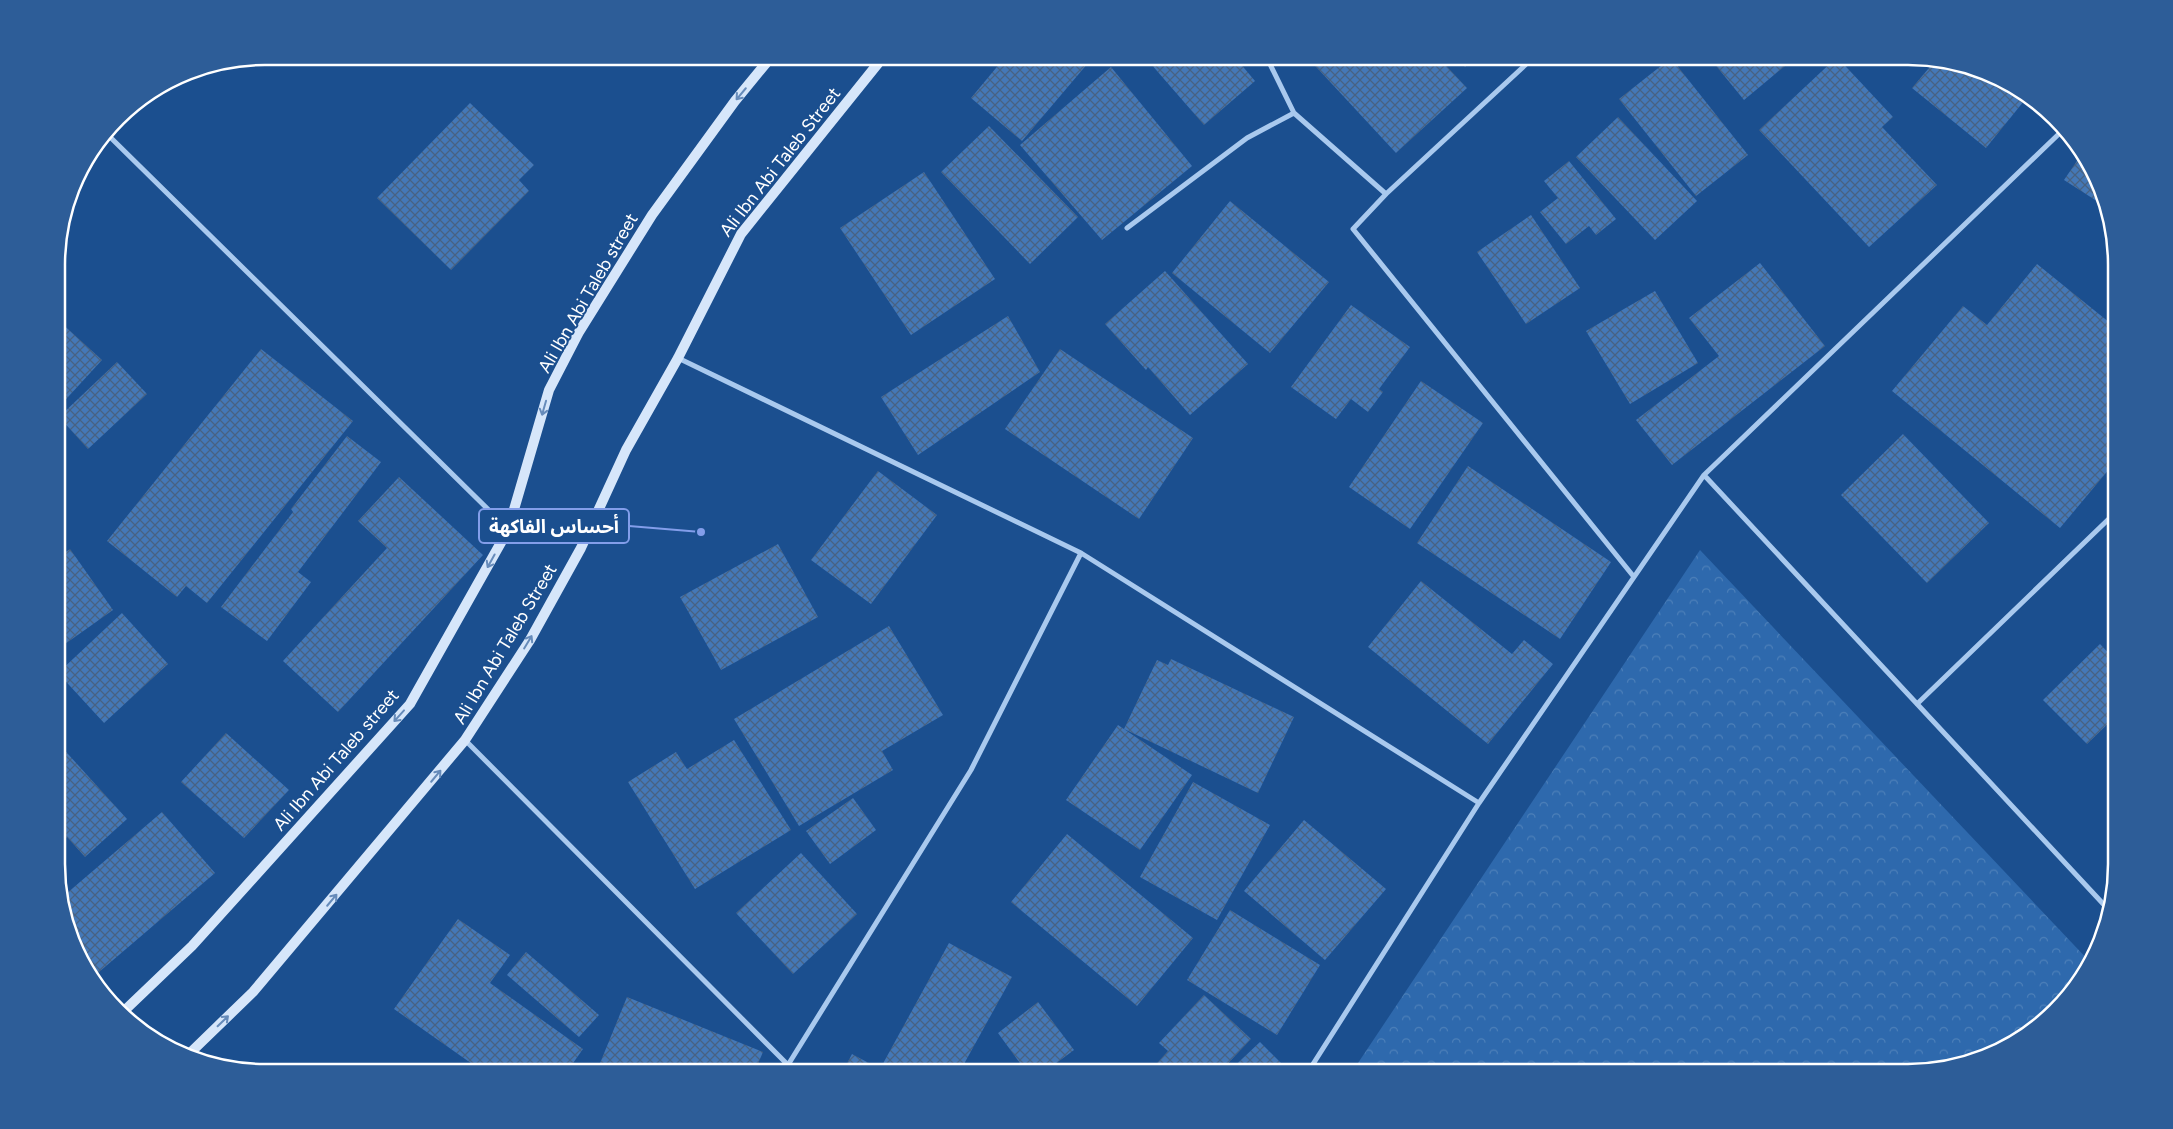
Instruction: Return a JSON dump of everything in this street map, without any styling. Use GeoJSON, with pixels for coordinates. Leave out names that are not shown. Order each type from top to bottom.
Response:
{"type":"FeatureCollection","features":[{"type":"Feature","properties":{"kind":"main road","name":"Ali Ibn Abi Taleb street"},"geometry":{"type":"LineString","coordinates":[[127,1008],[192,946],[410,704],[508,530],[549,390],[579,332],[652,214],[735,101],[765,65]]}},
{"type":"Feature","properties":{"kind":"main road","name":"Ali Ibn Abi Taleb Street"},"geometry":{"type":"LineString","coordinates":[[193,1050],[253,992],[466,740],[530,640],[580,548],[626,450],[678,358],[741,234],[877,65]]}},
{"type":"Feature","properties":{"kind":"street"},"geometry":{"type":"LineString","coordinates":[[1270,65],[1294,113],[1386,194]]}},
{"type":"Feature","properties":{"kind":"street"},"geometry":{"type":"LineString","coordinates":[[1525,65],[1386,194],[1353,229],[1634,577]]}},
{"type":"Feature","properties":{"kind":"street"},"geometry":{"type":"LineString","coordinates":[[1127,228],[1247,138],[1294,113]]}},
{"type":"Feature","properties":{"kind":"street"},"geometry":{"type":"LineString","coordinates":[[1313,1064],[1479,803],[1704,475],[2059,134]]}},
{"type":"Feature","properties":{"kind":"street"},"geometry":{"type":"LineString","coordinates":[[111,138],[508,530]]}},
{"type":"Feature","properties":{"kind":"street"},"geometry":{"type":"LineString","coordinates":[[678,358],[1082,553],[1479,803]]}},
{"type":"Feature","properties":{"kind":"street"},"geometry":{"type":"LineString","coordinates":[[1704,475],[2104,904]]}},
{"type":"Feature","properties":{"kind":"street"},"geometry":{"type":"LineString","coordinates":[[1917,704],[2108,520]]}},
{"type":"Feature","properties":{"kind":"street"},"geometry":{"type":"LineString","coordinates":[[466,740],[788,1064],[971,770],[1082,553]]}},
{"type":"Feature","properties":{"kind":"green space"},"geometry":{"type":"Polygon","coordinates":[[[1700,550],[2085,957],[2067,986],[2030,1023],[1985,1049],[1960,1057],[1921,1064],[1357,1064],[1700,550]]]}},
{"type":"Feature","properties":{"kind":"building"},"geometry":{"type":"Polygon","coordinates":[[[998,65],[1086,65],[1022,141],[971,98],[998,65]]]}},
{"type":"Feature","properties":{"kind":"building"},"geometry":{"type":"Polygon","coordinates":[[[1152,65],[1242,65],[1255,81],[1204,125],[1152,65]]]}},
{"type":"Feature","properties":{"kind":"building"},"geometry":{"type":"Polygon","coordinates":[[[1314,65],[1445,65],[1467,88],[1396,153],[1314,65]]]}},
{"type":"Feature","properties":{"kind":"building"},"geometry":{"type":"Polygon","coordinates":[[[1662,65],[1677,65],[1748,155],[1696,196],[1619,99],[1662,65]]]}},
{"type":"Feature","properties":{"kind":"building"},"geometry":{"type":"Polygon","coordinates":[[[1715,65],[1786,65],[1744,100],[1715,65]]]}},
{"type":"Feature","properties":{"kind":"building"},"geometry":{"type":"Polygon","coordinates":[[[1828,65],[1844,65],[1893,117],[1882,127],[1937,185],[1869,247],[1759,130],[1828,65]]]}},
{"type":"Feature","properties":{"kind":"building"},"geometry":{"type":"Polygon","coordinates":[[[1930,66],[1960,72],[1985,80],[2023,102],[1986,148],[1912,88],[1930,66]]]}},
{"type":"Feature","properties":{"kind":"building"},"geometry":{"type":"Polygon","coordinates":[[[1111,67],[1192,166],[1102,240],[1020,145],[1111,67]]]}},
{"type":"Feature","properties":{"kind":"building"},"geometry":{"type":"Polygon","coordinates":[[[470,103],[534,165],[519,180],[529,191],[451,270],[377,198],[470,103]]]}},
{"type":"Feature","properties":{"kind":"building"},"geometry":{"type":"Polygon","coordinates":[[[1618,117],[1697,201],[1655,240],[1576,157],[1618,117]]]}},
{"type":"Feature","properties":{"kind":"building"},"geometry":{"type":"Polygon","coordinates":[[[989,126],[1078,217],[1030,264],[941,172],[989,126]]]}},
{"type":"Feature","properties":{"kind":"building"},"geometry":{"type":"Polygon","coordinates":[[[2078,160],[2093,188],[2097,201],[2064,180],[2078,160]]]}},
{"type":"Feature","properties":{"kind":"building"},"geometry":{"type":"Polygon","coordinates":[[[1569,161],[1616,219],[1596,235],[1589,226],[1566,244],[1540,212],[1558,198],[1544,181],[1569,161]]]}},
{"type":"Feature","properties":{"kind":"building"},"geometry":{"type":"Polygon","coordinates":[[[924,172],[995,279],[911,335],[840,228],[924,172]]]}},
{"type":"Feature","properties":{"kind":"building"},"geometry":{"type":"Polygon","coordinates":[[[1230,201],[1329,282],[1270,353],[1172,273],[1230,201]]]}},
{"type":"Feature","properties":{"kind":"building"},"geometry":{"type":"Polygon","coordinates":[[[1531,215],[1580,288],[1526,324],[1477,252],[1531,215]]]}},
{"type":"Feature","properties":{"kind":"building"},"geometry":{"type":"Polygon","coordinates":[[[1760,263],[1825,346],[1672,465],[1636,420],[1719,356],[1689,318],[1760,263]]]}},
{"type":"Feature","properties":{"kind":"building"},"geometry":{"type":"Polygon","coordinates":[[[2037,264],[2108,321],[2108,471],[2060,528],[1892,391],[1963,306],[1987,325],[2037,264]]]}},
{"type":"Feature","properties":{"kind":"building"},"geometry":{"type":"Polygon","coordinates":[[[1165,271],[1248,364],[1190,415],[1148,367],[1146,370],[1105,324],[1165,271]]]}},
{"type":"Feature","properties":{"kind":"building"},"geometry":{"type":"Polygon","coordinates":[[[1655,291],[1698,363],[1630,404],[1586,331],[1655,291]]]}},
{"type":"Feature","properties":{"kind":"building"},"geometry":{"type":"Polygon","coordinates":[[[1351,305],[1410,347],[1379,389],[1383,392],[1368,412],[1351,399],[1336,419],[1291,387],[1351,305]]]}},
{"type":"Feature","properties":{"kind":"building"},"geometry":{"type":"Polygon","coordinates":[[[1008,316],[1040,372],[918,455],[881,397],[1008,316]]]}},
{"type":"Feature","properties":{"kind":"building"},"geometry":{"type":"Polygon","coordinates":[[[65,326],[102,360],[65,400],[65,326]]]}},
{"type":"Feature","properties":{"kind":"building"},"geometry":{"type":"Polygon","coordinates":[[[261,349],[353,421],[207,603],[186,586],[177,597],[107,541],[261,349]]]}},
{"type":"Feature","properties":{"kind":"building"},"geometry":{"type":"Polygon","coordinates":[[[1060,349],[1193,438],[1139,519],[1005,429],[1060,349]]]}},
{"type":"Feature","properties":{"kind":"building"},"geometry":{"type":"Polygon","coordinates":[[[117,362],[147,394],[88,449],[65,424],[65,411],[117,362]]]}},
{"type":"Feature","properties":{"kind":"building"},"geometry":{"type":"Polygon","coordinates":[[[1421,381],[1483,423],[1410,529],[1349,487],[1421,381]]]}},
{"type":"Feature","properties":{"kind":"building"},"geometry":{"type":"Polygon","coordinates":[[[1903,434],[1989,523],[1927,583],[1841,495],[1903,434]]]}},
{"type":"Feature","properties":{"kind":"building"},"geometry":{"type":"Polygon","coordinates":[[[347,436],[381,462],[298,572],[311,582],[267,641],[221,607],[293,512],[291,509],[347,436]]]}},
{"type":"Feature","properties":{"kind":"building"},"geometry":{"type":"Polygon","coordinates":[[[1468,466],[1611,562],[1560,639],[1417,543],[1468,466]]]}},
{"type":"Feature","properties":{"kind":"building"},"geometry":{"type":"Polygon","coordinates":[[[878,471],[937,515],[871,604],[811,560],[878,471]]]}},
{"type":"Feature","properties":{"kind":"building"},"geometry":{"type":"Polygon","coordinates":[[[399,477],[483,555],[338,712],[283,661],[387,548],[358,521],[399,477]]]}},
{"type":"Feature","properties":{"kind":"building"},"geometry":{"type":"Polygon","coordinates":[[[778,544],[818,617],[721,670],[680,597],[778,544]]]}},
{"type":"Feature","properties":{"kind":"building"},"geometry":{"type":"Polygon","coordinates":[[[70,549],[113,610],[65,644],[65,552],[70,549]]]}},
{"type":"Feature","properties":{"kind":"building"},"geometry":{"type":"Polygon","coordinates":[[[1421,581],[1512,654],[1524,640],[1553,664],[1488,744],[1368,647],[1421,581]]]}},
{"type":"Feature","properties":{"kind":"building"},"geometry":{"type":"Polygon","coordinates":[[[122,613],[168,664],[104,723],[65,681],[65,666],[122,613]]]}},
{"type":"Feature","properties":{"kind":"building"},"geometry":{"type":"Polygon","coordinates":[[[889,626],[943,715],[882,751],[893,770],[799,826],[734,719],[889,626]]]}},
{"type":"Feature","properties":{"kind":"building"},"geometry":{"type":"Polygon","coordinates":[[[2100,644],[2108,652],[2108,724],[2087,744],[2043,700],[2100,644]]]}},
{"type":"Feature","properties":{"kind":"building"},"geometry":{"type":"Polygon","coordinates":[[[1171,659],[1294,717],[1258,793],[1124,729],[1157,660],[1168,665],[1171,659]]]}},
{"type":"Feature","properties":{"kind":"building"},"geometry":{"type":"Polygon","coordinates":[[[1118,725],[1192,775],[1140,850],[1066,800],[1118,725]]]}},
{"type":"Feature","properties":{"kind":"building"},"geometry":{"type":"Polygon","coordinates":[[[226,733],[289,790],[244,838],[181,782],[226,733]]]}},
{"type":"Feature","properties":{"kind":"building"},"geometry":{"type":"Polygon","coordinates":[[[734,740],[791,830],[695,889],[628,782],[676,752],[687,769],[734,740]]]}},
{"type":"Feature","properties":{"kind":"building"},"geometry":{"type":"Polygon","coordinates":[[[65,751],[127,819],[85,857],[67,837],[65,839],[65,751]]]}},
{"type":"Feature","properties":{"kind":"building"},"geometry":{"type":"Polygon","coordinates":[[[1193,782],[1270,825],[1217,920],[1140,877],[1193,782]]]}},
{"type":"Feature","properties":{"kind":"building"},"geometry":{"type":"Polygon","coordinates":[[[853,798],[876,830],[830,864],[806,831],[853,798]]]}},
{"type":"Feature","properties":{"kind":"building"},"geometry":{"type":"Polygon","coordinates":[[[162,812],[215,873],[98,973],[80,941],[67,893],[162,812]]]}},
{"type":"Feature","properties":{"kind":"building"},"geometry":{"type":"Polygon","coordinates":[[[1304,820],[1386,889],[1325,960],[1244,891],[1304,820]]]}},
{"type":"Feature","properties":{"kind":"building"},"geometry":{"type":"Polygon","coordinates":[[[1067,834],[1193,938],[1137,1006],[1011,902],[1067,834]]]}},
{"type":"Feature","properties":{"kind":"building"},"geometry":{"type":"Polygon","coordinates":[[[801,853],[857,914],[793,974],[736,913],[801,853]]]}},
{"type":"Feature","properties":{"kind":"building"},"geometry":{"type":"Polygon","coordinates":[[[1230,910],[1320,965],[1277,1035],[1187,980],[1230,910]]]}},
{"type":"Feature","properties":{"kind":"building"},"geometry":{"type":"Polygon","coordinates":[[[458,919],[510,955],[490,983],[583,1049],[572,1064],[472,1064],[394,1009],[458,919]]]}},
{"type":"Feature","properties":{"kind":"building"},"geometry":{"type":"Polygon","coordinates":[[[949,943],[1012,977],[964,1064],[883,1064],[949,943]]]}},
{"type":"Feature","properties":{"kind":"building"},"geometry":{"type":"Polygon","coordinates":[[[526,952],[599,1015],[579,1037],[507,975],[526,952]]]}},
{"type":"Feature","properties":{"kind":"building"},"geometry":{"type":"Polygon","coordinates":[[[1204,995],[1251,1039],[1227,1064],[1156,1064],[1168,1051],[1159,1043],[1204,995]]]}},
{"type":"Feature","properties":{"kind":"building"},"geometry":{"type":"Polygon","coordinates":[[[627,997],[763,1052],[758,1064],[600,1064],[627,997]]]}},
{"type":"Feature","properties":{"kind":"building"},"geometry":{"type":"Polygon","coordinates":[[[1038,1002],[1074,1050],[1055,1064],[1020,1064],[998,1033],[1038,1002]]]}},
{"type":"Feature","properties":{"kind":"building"},"geometry":{"type":"Polygon","coordinates":[[[1260,1042],[1282,1064],[1237,1064],[1260,1042]]]}},
{"type":"Feature","properties":{"kind":"building"},"geometry":{"type":"Polygon","coordinates":[[[852,1054],[871,1064],[847,1064],[852,1054]]]}},
{"type":"Feature","properties":{"kind":"place","name":"أحساس الفاكهة"},"geometry":{"type":"Point","coordinates":[701,532]}}]}
